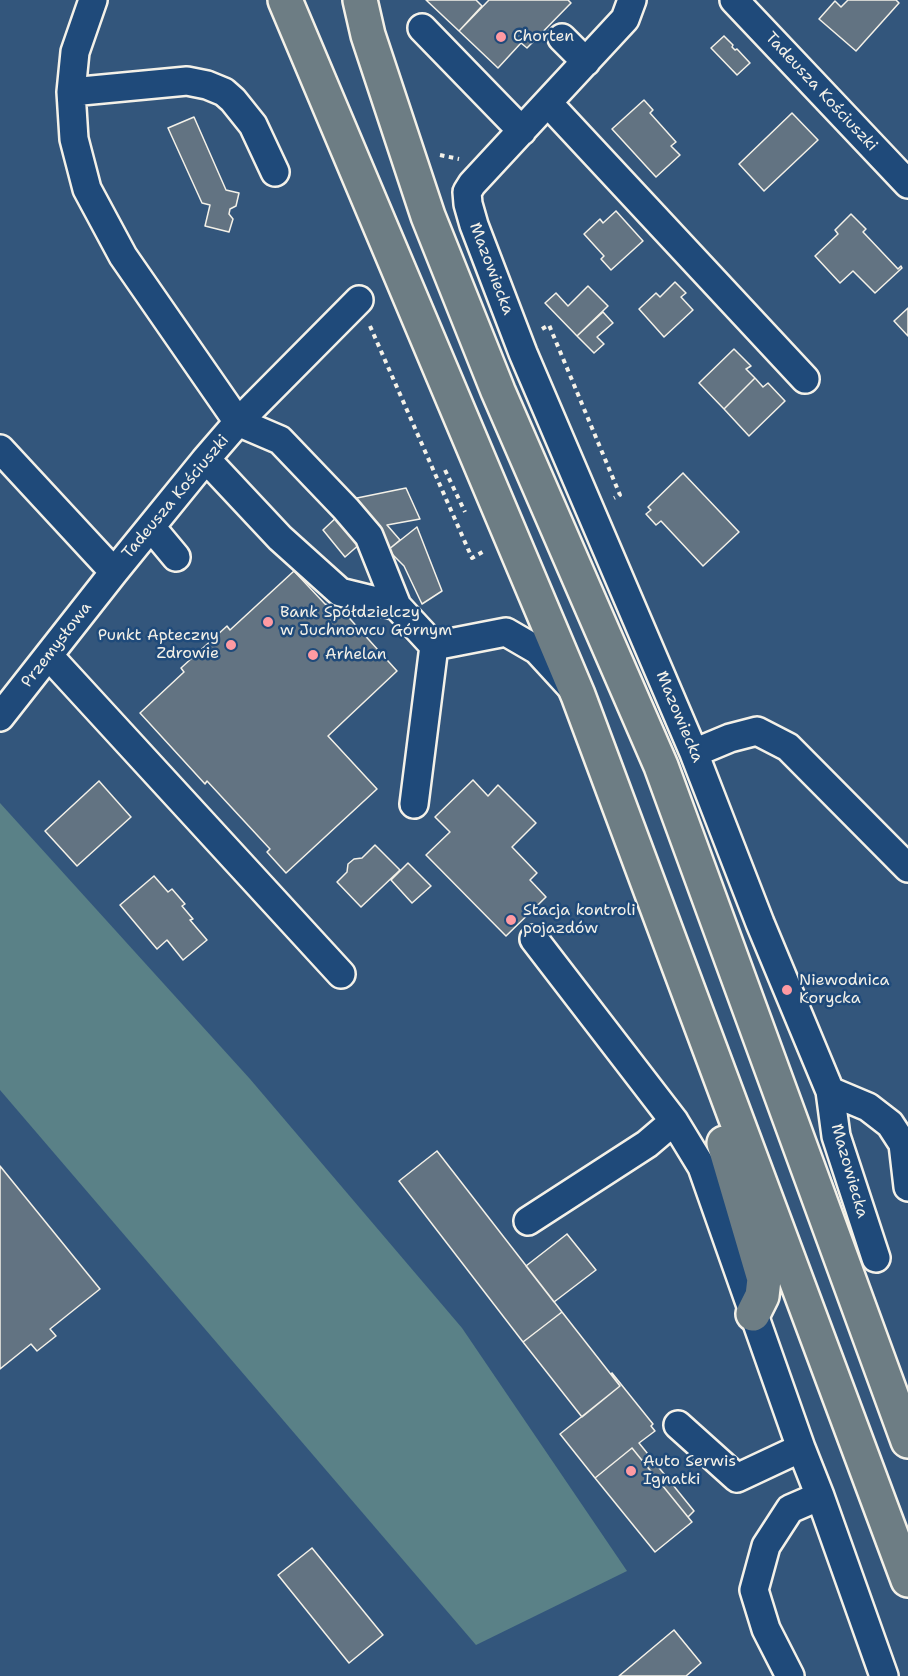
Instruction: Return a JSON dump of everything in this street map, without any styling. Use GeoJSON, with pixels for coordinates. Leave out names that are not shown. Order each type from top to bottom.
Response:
{"type":"FeatureCollection","features":[{"type":"Feature","properties":{"kind":"main road"},"geometry":{"type":"LineString","coordinates":[[285,0],[578,695],[908,1580]]}},
{"type":"Feature","properties":{"kind":"main road"},"geometry":{"type":"LineString","coordinates":[[360,0],[368,35],[428,216],[498,391],[591,600],[661,766],[908,1441]]}},
{"type":"Feature","properties":{"kind":"main road"},"geometry":{"type":"LineString","coordinates":[[721,1078],[723,1142],[764,1279],[762,1296],[753,1314]]}},
{"type":"Feature","properties":{"kind":"street"},"geometry":{"type":"LineString","coordinates":[[93,0],[75,52],[71,92],[74,139],[87,189],[123,256],[238,422],[279,440],[369,536],[397,606],[434,646],[414,804]]}},
{"type":"Feature","properties":{"kind":"street"},"geometry":{"type":"LineString","coordinates":[[423,28],[522,131],[625,19],[632,0]]}},
{"type":"Feature","properties":{"kind":"street","name":"Tadeusza Kościuszki"},"geometry":{"type":"LineString","coordinates":[[734,0],[908,184]]}},
{"type":"Feature","properties":{"kind":"street"},"geometry":{"type":"LineString","coordinates":[[562,38],[586,62]]}},
{"type":"Feature","properties":{"kind":"street"},"geometry":{"type":"LineString","coordinates":[[71,92],[187,81],[224,92],[253,125],[275,172]]}},
{"type":"Feature","properties":{"kind":"street"},"geometry":{"type":"LineString","coordinates":[[548,103],[805,379]]}},
{"type":"Feature","properties":{"kind":"street","name":"Mazowiecka"},"geometry":{"type":"LineString","coordinates":[[522,131],[467,192],[474,225],[523,353],[694,753],[760,923],[830,1091],[836,1136],[876,1258]]}},
{"type":"Feature","properties":{"kind":"street","name":"Tadeusza Kościuszki"},"geometry":{"type":"LineString","coordinates":[[114,572],[238,422],[359,300]]}},
{"type":"Feature","properties":{"kind":"street"},"geometry":{"type":"LineString","coordinates":[[0,449],[114,572]]}},
{"type":"Feature","properties":{"kind":"street"},"geometry":{"type":"LineString","coordinates":[[206,459],[280,538],[340,592],[397,606]]}},
{"type":"Feature","properties":{"kind":"street"},"geometry":{"type":"LineString","coordinates":[[151,527],[176,557]]}},
{"type":"Feature","properties":{"kind":"street","name":"Przemysłowa"},"geometry":{"type":"LineString","coordinates":[[0,717],[114,572]]}},
{"type":"Feature","properties":{"kind":"street"},"geometry":{"type":"LineString","coordinates":[[434,646],[506,632],[537,650],[578,695]]}},
{"type":"Feature","properties":{"kind":"street"},"geometry":{"type":"LineString","coordinates":[[49,656],[341,974]]}},
{"type":"Feature","properties":{"kind":"street"},"geometry":{"type":"LineString","coordinates":[[694,753],[730,738],[757,731],[788,747],[908,868]]}},
{"type":"Feature","properties":{"kind":"street"},"geometry":{"type":"LineString","coordinates":[[534,939],[674,1121],[702,1167],[884,1676]]}},
{"type":"Feature","properties":{"kind":"street"},"geometry":{"type":"LineString","coordinates":[[830,1091],[868,1107],[890,1124],[903,1144],[908,1187]]}},
{"type":"Feature","properties":{"kind":"street"},"geometry":{"type":"LineString","coordinates":[[528,1221],[647,1144],[674,1121]]}},
{"type":"Feature","properties":{"kind":"street"},"geometry":{"type":"LineString","coordinates":[[678,1425],[736,1478],[786,1457],[801,1448]]}},
{"type":"Feature","properties":{"kind":"street"},"geometry":{"type":"LineString","coordinates":[[790,1676],[766,1629],[754,1590],[766,1546],[790,1509],[820,1496]]}},
{"type":"Feature","properties":{"kind":"path"},"geometry":{"type":"LineString","coordinates":[[359,300],[472,558],[483,550],[479,540]]}},
{"type":"Feature","properties":{"kind":"path"},"geometry":{"type":"LineString","coordinates":[[445,470],[469,520]]}},
{"type":"Feature","properties":{"kind":"green space"},"geometry":{"type":"Polygon","coordinates":[[[0,803],[250,1079],[462,1328],[627,1571],[476,1645],[0,1090],[0,803]]]}},
{"type":"Feature","properties":{"kind":"building"},"geometry":{"type":"Polygon","coordinates":[[[426,0],[476,0],[482,6],[459,31],[426,0]]]}},
{"type":"Feature","properties":{"kind":"building","name":"Chorten"},"geometry":{"type":"Polygon","coordinates":[[[489,0],[568,0],[571,3],[527,48],[521,43],[498,68],[459,31],[489,0]]]}},
{"type":"Feature","properties":{"kind":"building"},"geometry":{"type":"Polygon","coordinates":[[[848,0],[896,0],[899,3],[856,51],[819,19],[835,1],[841,7],[848,0]]]}},
{"type":"Feature","properties":{"kind":"building"},"geometry":{"type":"Polygon","coordinates":[[[724,36],[733,45],[732,47],[737,49],[750,63],[737,75],[711,48],[724,36]]]}},
{"type":"Feature","properties":{"kind":"building"},"geometry":{"type":"Polygon","coordinates":[[[644,100],[653,110],[650,113],[676,142],[671,146],[680,155],[656,177],[612,129],[644,100]]]}},
{"type":"Feature","properties":{"kind":"building"},"geometry":{"type":"Polygon","coordinates":[[[792,113],[818,140],[764,191],[739,164],[792,113]]]}},
{"type":"Feature","properties":{"kind":"building"},"geometry":{"type":"Polygon","coordinates":[[[194,117],[226,190],[239,193],[236,206],[230,209],[229,214],[233,219],[229,232],[205,226],[210,205],[202,203],[168,128],[194,117]]]}},
{"type":"Feature","properties":{"kind":"building"},"geometry":{"type":"Polygon","coordinates":[[[616,211],[643,241],[611,270],[601,259],[604,256],[584,234],[600,219],[603,223],[616,211]]]}},
{"type":"Feature","properties":{"kind":"building"},"geometry":{"type":"Polygon","coordinates":[[[851,214],[866,229],[863,232],[898,269],[901,266],[902,268],[875,293],[853,271],[840,283],[815,256],[838,234],[835,230],[851,214]]]}},
{"type":"Feature","properties":{"kind":"building"},"geometry":{"type":"Polygon","coordinates":[[[675,282],[686,293],[681,297],[693,310],[664,337],[639,309],[656,293],[660,297],[675,282]]]}},
{"type":"Feature","properties":{"kind":"building"},"geometry":{"type":"Polygon","coordinates":[[[588,286],[608,306],[577,336],[545,303],[556,293],[568,306],[588,286]]]}},
{"type":"Feature","properties":{"kind":"building"},"geometry":{"type":"Polygon","coordinates":[[[908,308],[908,336],[894,321],[908,308]]]}},
{"type":"Feature","properties":{"kind":"building"},"geometry":{"type":"Polygon","coordinates":[[[603,312],[613,323],[597,337],[604,344],[594,353],[577,336],[603,312]]]}},
{"type":"Feature","properties":{"kind":"building"},"geometry":{"type":"Polygon","coordinates":[[[734,349],[751,366],[746,369],[755,378],[724,409],[699,383],[734,349]]]}},
{"type":"Feature","properties":{"kind":"building"},"geometry":{"type":"Polygon","coordinates":[[[755,378],[763,387],[768,383],[785,401],[749,436],[724,409],[755,378]]]}},
{"type":"Feature","properties":{"kind":"building"},"geometry":{"type":"Polygon","coordinates":[[[683,473],[739,532],[703,566],[661,521],[656,525],[646,514],[651,510],[648,507],[683,473]]]}},
{"type":"Feature","properties":{"kind":"building"},"geometry":{"type":"Polygon","coordinates":[[[406,488],[420,519],[387,525],[400,540],[388,550],[369,536],[345,557],[323,530],[357,498],[406,488]]]}},
{"type":"Feature","properties":{"kind":"building"},"geometry":{"type":"Polygon","coordinates":[[[417,527],[442,591],[422,604],[404,566],[388,550],[417,527]]]}},
{"type":"Feature","properties":{"kind":"building"},"geometry":{"type":"Polygon","coordinates":[[[294,571],[325,604],[342,610],[397,671],[328,736],[377,789],[286,873],[267,852],[270,849],[207,781],[205,784],[140,713],[184,672],[181,668],[227,626],[230,630],[294,571]]]}},
{"type":"Feature","properties":{"kind":"building"},"geometry":{"type":"Polygon","coordinates":[[[473,780],[488,796],[498,785],[536,823],[512,847],[537,873],[530,880],[546,897],[506,936],[426,855],[450,832],[435,817],[473,780]]]}},
{"type":"Feature","properties":{"kind":"building"},"geometry":{"type":"Polygon","coordinates":[[[99,781],[131,817],[77,866],[45,831],[99,781]]]}},
{"type":"Feature","properties":{"kind":"building"},"geometry":{"type":"Polygon","coordinates":[[[375,845],[400,870],[361,907],[337,882],[347,872],[348,864],[354,859],[362,858],[375,845]]]}},
{"type":"Feature","properties":{"kind":"building"},"geometry":{"type":"Polygon","coordinates":[[[408,863],[431,886],[412,903],[391,880],[408,863]]]}},
{"type":"Feature","properties":{"kind":"building"},"geometry":{"type":"Polygon","coordinates":[[[154,876],[168,892],[172,889],[185,904],[182,906],[193,919],[190,920],[207,940],[183,960],[167,940],[157,949],[120,905],[154,876]]]}},
{"type":"Feature","properties":{"kind":"building"},"geometry":{"type":"Polygon","coordinates":[[[437,1151],[562,1312],[523,1342],[399,1181],[437,1151]]]}},
{"type":"Feature","properties":{"kind":"building"},"geometry":{"type":"Polygon","coordinates":[[[0,1166],[100,1289],[50,1329],[56,1336],[37,1351],[31,1344],[0,1369],[0,1166]]]}},
{"type":"Feature","properties":{"kind":"building"},"geometry":{"type":"Polygon","coordinates":[[[567,1234],[596,1270],[554,1302],[526,1266],[567,1234]]]}},
{"type":"Feature","properties":{"kind":"building"},"geometry":{"type":"Polygon","coordinates":[[[562,1312],[620,1386],[582,1417],[523,1342],[562,1312]]]}},
{"type":"Feature","properties":{"kind":"building"},"geometry":{"type":"Polygon","coordinates":[[[612,1373],[653,1424],[651,1426],[655,1431],[639,1443],[694,1511],[688,1517],[632,1448],[595,1478],[560,1434],[620,1386],[612,1373]]]}},
{"type":"Feature","properties":{"kind":"building"},"geometry":{"type":"Polygon","coordinates":[[[632,1448],[692,1522],[655,1552],[595,1478],[632,1448]]]}},
{"type":"Feature","properties":{"kind":"building"},"geometry":{"type":"Polygon","coordinates":[[[312,1548],[383,1635],[349,1663],[278,1575],[312,1548]]]}},
{"type":"Feature","properties":{"kind":"building"},"geometry":{"type":"Polygon","coordinates":[[[674,1630],[701,1663],[686,1676],[619,1676],[674,1630]]]}},
{"type":"Feature","properties":{"kind":"place","name":"Chorten"},"geometry":{"type":"Point","coordinates":[501,37]}},
{"type":"Feature","properties":{"kind":"place","name":"Bank Spółdzielczy w Juchnowcu Górnym"},"geometry":{"type":"Point","coordinates":[268,622]}},
{"type":"Feature","properties":{"kind":"place","name":"Punkt Apteczny Zdrowie"},"geometry":{"type":"Point","coordinates":[231,645]}},
{"type":"Feature","properties":{"kind":"place","name":"Arhelan"},"geometry":{"type":"Point","coordinates":[313,655]}},
{"type":"Feature","properties":{"kind":"place","name":"Stacja kontroli pojazdów"},"geometry":{"type":"Point","coordinates":[511,920]}},
{"type":"Feature","properties":{"kind":"place","name":"Niewodnica Korycka"},"geometry":{"type":"Point","coordinates":[787,990]}},
{"type":"Feature","properties":{"kind":"place","name":"Auto Serwis Ignatki"},"geometry":{"type":"Point","coordinates":[631,1471]}}]}
